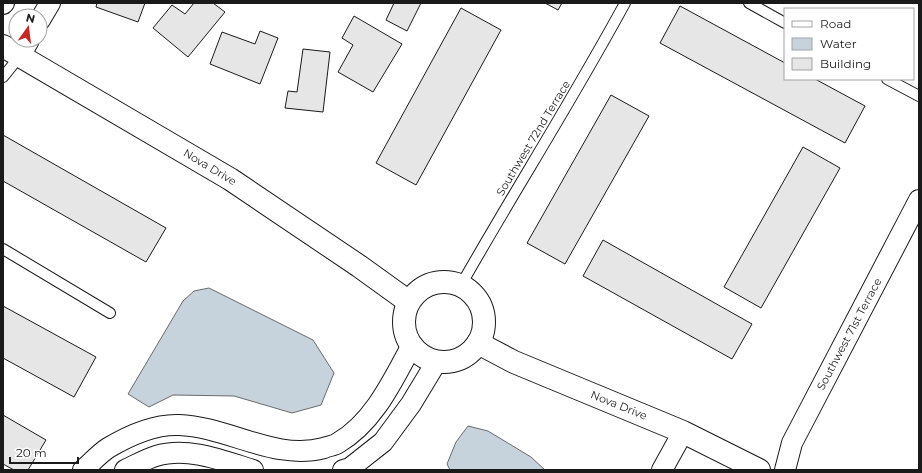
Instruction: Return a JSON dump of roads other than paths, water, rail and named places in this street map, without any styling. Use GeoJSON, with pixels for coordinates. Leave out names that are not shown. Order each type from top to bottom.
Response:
{"type":"FeatureCollection","features":[{"type":"Feature","properties":{"kind":"street","name":"Nova Drive"},"geometry":{"type":"LineString","coordinates":[[19,48],[230,179],[359,266],[409,302]]}},
{"type":"Feature","properties":{"kind":"street","name":"Southwest 71st Terrace"},"geometry":{"type":"LineString","coordinates":[[785,470],[792,443],[919,200]]}},
{"type":"Feature","properties":{"kind":"street"},"geometry":{"type":"LineString","coordinates":[[438,282],[450,282],[461,285],[472,293],[480,304],[484,317],[483,331],[478,343],[471,352],[461,358],[449,361],[438,361],[423,356],[412,345],[406,335],[404,324],[405,313],[409,302],[416,293],[426,286],[438,282]]}},
{"type":"Feature","properties":{"kind":"street","name":"Nova Drive"},"geometry":{"type":"LineString","coordinates":[[478,343],[514,362],[683,432],[759,470]]}},
{"type":"Feature","properties":{"kind":"street"},"geometry":{"type":"LineString","coordinates":[[83,470],[107,449],[149,429],[178,425],[219,431],[279,450],[311,451],[337,444],[363,422],[388,389],[412,345]]}},
{"type":"Feature","properties":{"kind":"street"},"geometry":{"type":"LineString","coordinates":[[343,470],[350,468],[383,442],[411,404],[438,361]]}},
{"type":"Feature","properties":{"kind":"street"},"geometry":{"type":"LineString","coordinates":[[662,470],[683,432]]}},
{"type":"Feature","properties":{"kind":"street"},"geometry":{"type":"LineString","coordinates":[[126,470],[157,456],[179,452],[213,458],[253,470]]}},
{"type":"Feature","properties":{"kind":"lane","name":"Southwest 72nd Terrace"},"geometry":{"type":"LineString","coordinates":[[461,285],[495,224],[592,64],[625,3]]}},
{"type":"Feature","properties":{"kind":"lane"},"geometry":{"type":"LineString","coordinates":[[749,3],[784,22]]}},
{"type":"Feature","properties":{"kind":"lane"},"geometry":{"type":"LineString","coordinates":[[3,77],[17,48]]}},
{"type":"Feature","properties":{"kind":"lane"},"geometry":{"type":"LineString","coordinates":[[889,80],[919,96]]}},
{"type":"Feature","properties":{"kind":"lane"},"geometry":{"type":"LineString","coordinates":[[3,249],[110,313]]}},
{"type":"Feature","properties":{"kind":"water"},"geometry":{"type":"Polygon","coordinates":[[[209,288],[313,340],[334,373],[321,405],[292,413],[234,396],[173,395],[149,407],[128,394],[183,301],[194,291],[209,288]]]}},
{"type":"Feature","properties":{"kind":"water"},"geometry":{"type":"Polygon","coordinates":[[[468,426],[488,431],[531,457],[545,470],[450,470],[447,464],[456,442],[468,426]]]}}]}
